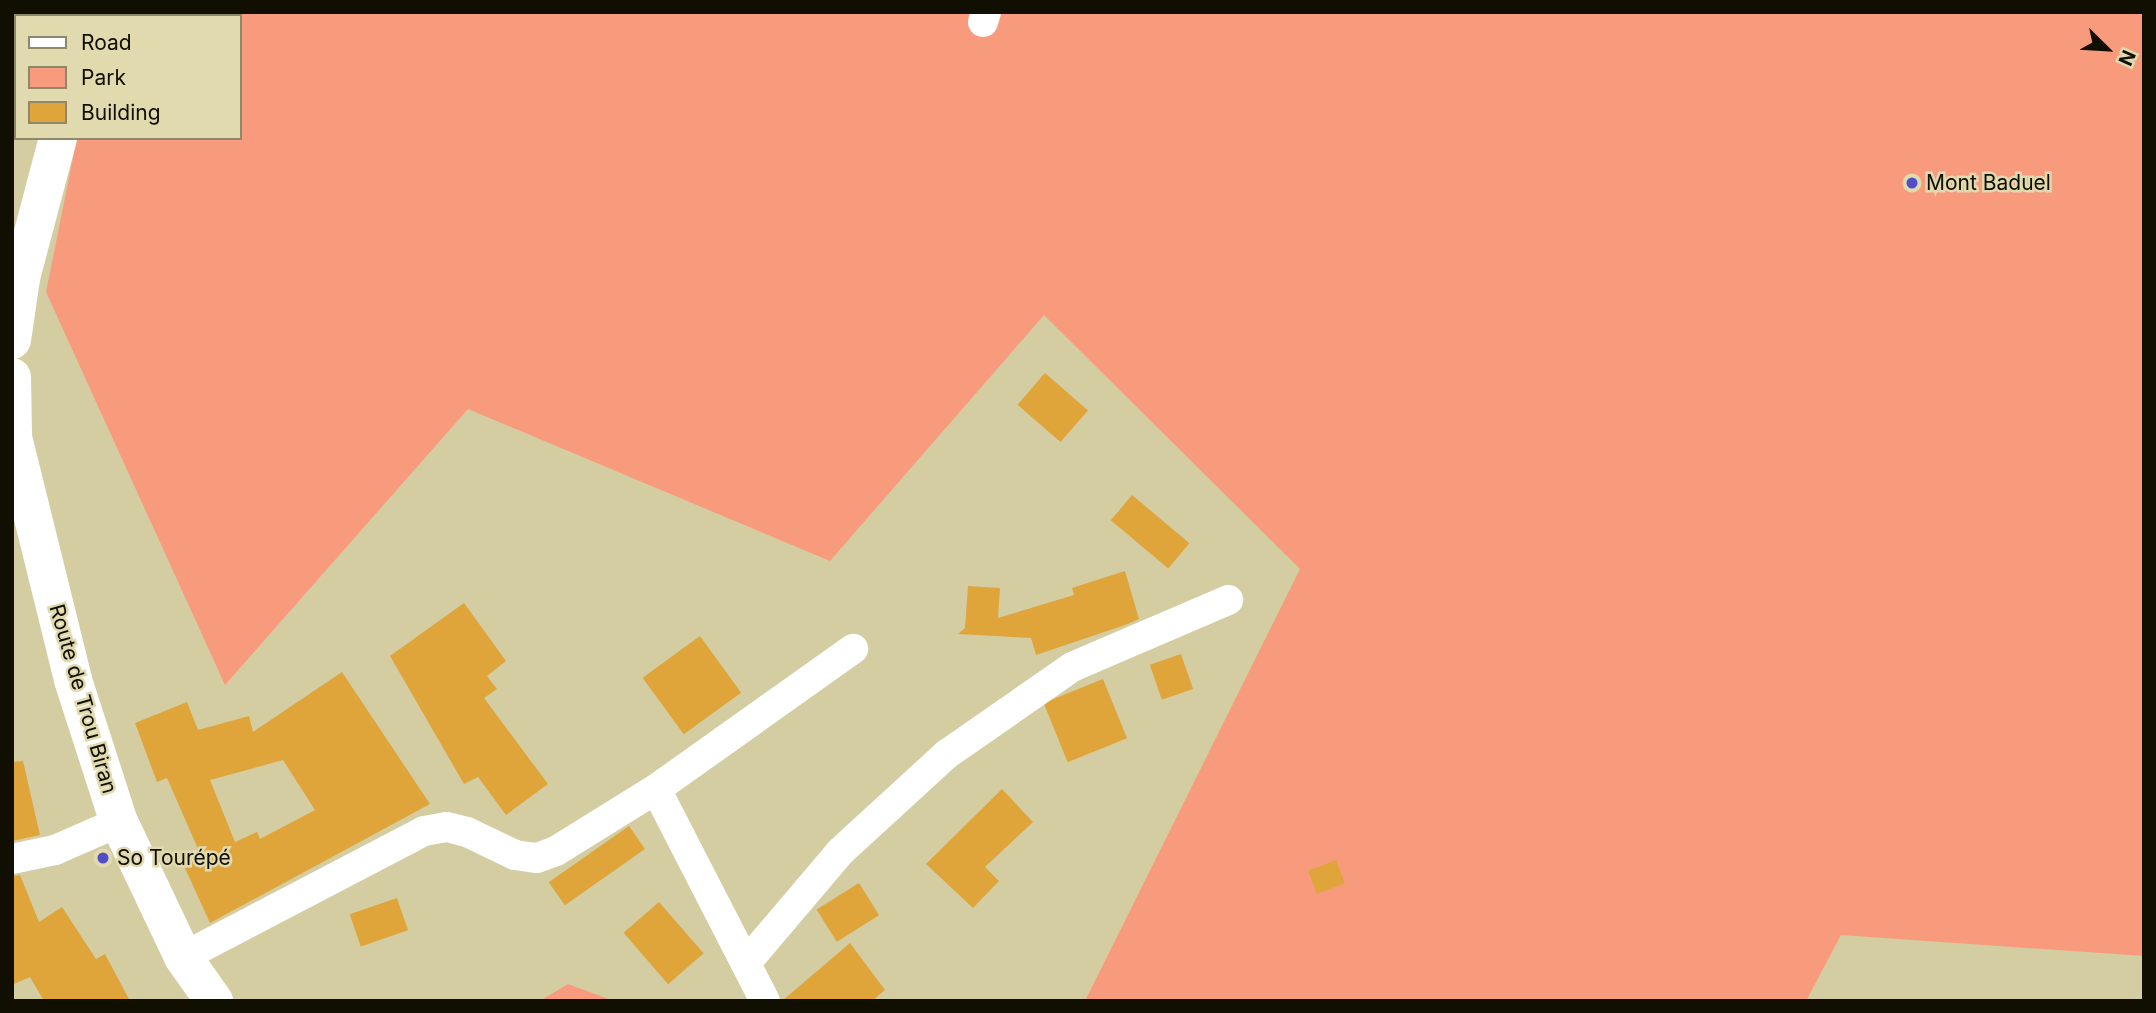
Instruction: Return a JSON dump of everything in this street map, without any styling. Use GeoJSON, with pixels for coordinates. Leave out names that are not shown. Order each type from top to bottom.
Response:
{"type":"FeatureCollection","features":[{"type":"Feature","properties":{"kind":"main road"},"geometry":{"type":"LineString","coordinates":[[12,340],[21,278],[57,140]]}},
{"type":"Feature","properties":{"kind":"main road","name":"Route de Trou Biran"},"geometry":{"type":"LineString","coordinates":[[12,377],[16,450],[74,680],[119,822],[183,957],[214,1001]]}},
{"type":"Feature","properties":{"kind":"street"},"geometry":{"type":"LineString","coordinates":[[746,963],[840,852],[947,754],[1072,667],[1228,600]]}},
{"type":"Feature","properties":{"kind":"street"},"geometry":{"type":"LineString","coordinates":[[183,957],[424,831],[447,827],[498,850],[537,858],[656,789],[853,649]]}},
{"type":"Feature","properties":{"kind":"street"},"geometry":{"type":"LineString","coordinates":[[656,789],[765,1001]]}},
{"type":"Feature","properties":{"kind":"street"},"geometry":{"type":"LineString","coordinates":[[12,859],[55,850],[119,822]]}},
{"type":"Feature","properties":{"kind":"green space"},"geometry":{"type":"Polygon","coordinates":[[[101,12],[2144,12],[2144,956],[1841,935],[1806,1001],[1085,1001],[1300,569],[1044,315],[830,561],[468,409],[225,685],[46,292],[77,140],[242,140],[242,14],[101,12]]]}},
{"type":"Feature","properties":{"kind":"green space"},"geometry":{"type":"Polygon","coordinates":[[[568,984],[614,1001],[540,1001],[568,984]]]}},
{"type":"Feature","properties":{"kind":"building"},"geometry":{"type":"Polygon","coordinates":[[[1045,373],[1088,410],[1060,442],[1017,405],[1045,373]]]}},
{"type":"Feature","properties":{"kind":"building"},"geometry":{"type":"Polygon","coordinates":[[[1132,495],[1189,543],[1168,568],[1111,520],[1132,495]]]}},
{"type":"Feature","properties":{"kind":"building"},"geometry":{"type":"Polygon","coordinates":[[[1125,571],[1139,619],[1125,625],[1036,655],[1031,638],[958,634],[965,628],[968,586],[1000,588],[998,618],[1074,595],[1072,588],[1125,571]]]}},
{"type":"Feature","properties":{"kind":"building"},"geometry":{"type":"Polygon","coordinates":[[[464,603],[506,661],[487,676],[497,689],[484,698],[548,784],[506,815],[478,777],[464,784],[390,656],[464,603]]]}},
{"type":"Feature","properties":{"kind":"building"},"geometry":{"type":"Polygon","coordinates":[[[700,636],[741,693],[684,734],[643,678],[700,636]]]}},
{"type":"Feature","properties":{"kind":"building"},"geometry":{"type":"Polygon","coordinates":[[[1181,654],[1193,689],[1162,700],[1150,665],[1181,654]]]}},
{"type":"Feature","properties":{"kind":"building"},"geometry":{"type":"Polygon","coordinates":[[[342,672],[430,804],[210,923],[184,866],[202,858],[167,778],[157,782],[135,723],[187,702],[198,730],[249,716],[253,732],[342,672]],[[283,760],[210,780],[235,842],[257,832],[260,839],[315,810],[283,760]]]}},
{"type":"Feature","properties":{"kind":"building"},"geometry":{"type":"Polygon","coordinates":[[[1103,679],[1127,738],[1068,762],[1044,703],[1103,679]]]}},
{"type":"Feature","properties":{"kind":"building"},"geometry":{"type":"Polygon","coordinates":[[[23,761],[40,835],[12,841],[12,762],[23,761]]]}},
{"type":"Feature","properties":{"kind":"building"},"geometry":{"type":"Polygon","coordinates":[[[1002,789],[1033,822],[985,867],[999,881],[973,908],[926,864],[1002,789]]]}},
{"type":"Feature","properties":{"kind":"building"},"geometry":{"type":"Polygon","coordinates":[[[629,826],[645,849],[565,905],[549,882],[629,826]]]}},
{"type":"Feature","properties":{"kind":"building"},"geometry":{"type":"Polygon","coordinates":[[[1336,860],[1345,883],[1317,894],[1308,871],[1336,860]]]}},
{"type":"Feature","properties":{"kind":"building"},"geometry":{"type":"Polygon","coordinates":[[[20,875],[39,922],[62,907],[96,959],[105,954],[130,1001],[44,1001],[30,977],[12,985],[12,876],[20,875]]]}},
{"type":"Feature","properties":{"kind":"building"},"geometry":{"type":"Polygon","coordinates":[[[859,883],[879,915],[837,942],[817,909],[859,883]]]}},
{"type":"Feature","properties":{"kind":"building"},"geometry":{"type":"Polygon","coordinates":[[[397,898],[408,930],[361,946],[350,914],[397,898]]]}},
{"type":"Feature","properties":{"kind":"building"},"geometry":{"type":"Polygon","coordinates":[[[659,902],[704,953],[668,984],[624,933],[659,902]]]}},
{"type":"Feature","properties":{"kind":"building"},"geometry":{"type":"Polygon","coordinates":[[[850,943],[885,990],[872,1001],[782,1001],[850,943]]]}},
{"type":"Feature","properties":{"kind":"place","name":"Mont Baduel"},"geometry":{"type":"Point","coordinates":[1912,183]}},
{"type":"Feature","properties":{"kind":"place","name":"So Tourépé"},"geometry":{"type":"Point","coordinates":[103,858]}}]}
